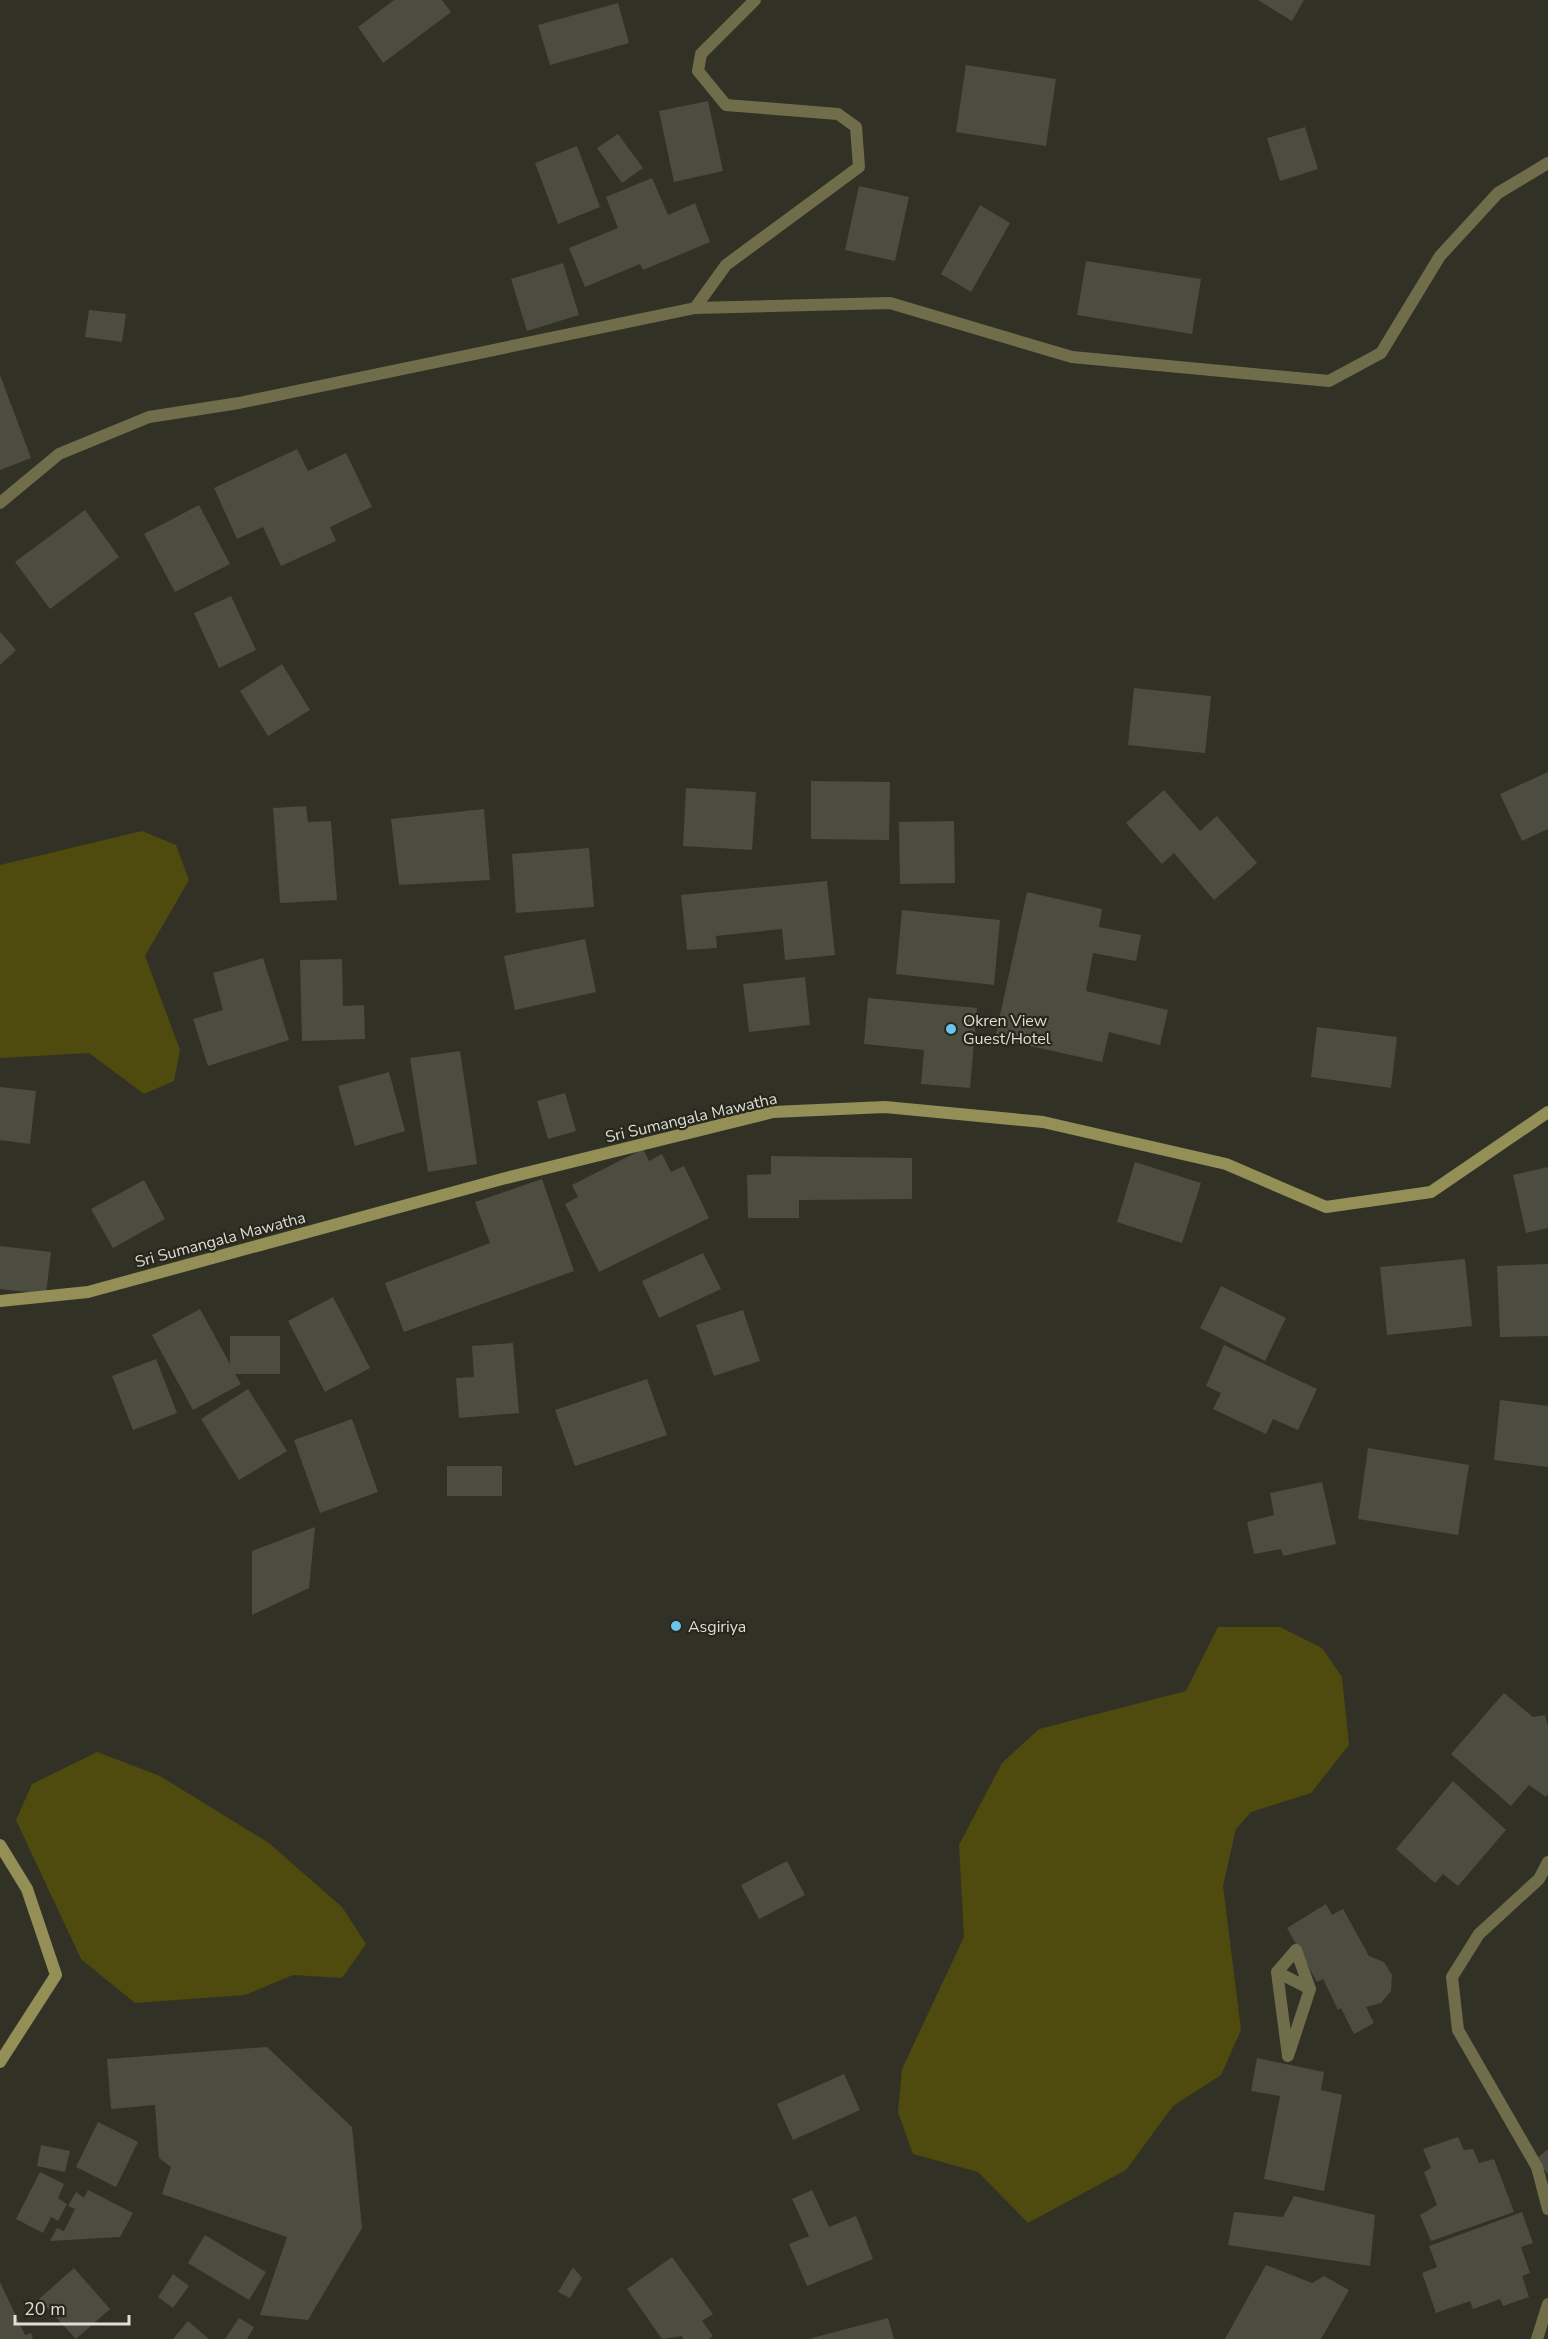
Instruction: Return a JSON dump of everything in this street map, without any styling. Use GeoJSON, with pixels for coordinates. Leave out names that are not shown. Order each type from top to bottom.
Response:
{"type":"FeatureCollection","features":[{"type":"Feature","properties":{"kind":"street"},"geometry":{"type":"LineString","coordinates":[[696,308],[726,265],[859,166],[856,127],[838,114],[726,105],[698,71],[700,54],[754,0]]}},
{"type":"Feature","properties":{"kind":"street"},"geometry":{"type":"LineString","coordinates":[[0,503],[59,454],[149,417],[239,403],[696,308],[890,303],[1072,357],[1329,381],[1381,353],[1440,256],[1498,192],[1548,164]]}},
{"type":"Feature","properties":{"kind":"street","name":"Sri Sumangala Mawatha"},"geometry":{"type":"LineString","coordinates":[[0,1302],[88,1292],[502,1179],[773,1112],[885,1107],[1043,1122],[1226,1164],[1326,1207],[1431,1192],[1548,1112]]}},
{"type":"Feature","properties":{"kind":"street"},"geometry":{"type":"LineString","coordinates":[[0,1845],[27,1889],[56,1975],[0,2062]]}},
{"type":"Feature","properties":{"kind":"street"},"geometry":{"type":"LineString","coordinates":[[1548,1862],[1539,1879],[1479,1934],[1452,1977],[1458,2030],[1537,2167],[1548,2209]]}},
{"type":"Feature","properties":{"kind":"street"},"geometry":{"type":"LineString","coordinates":[[1296,1950],[1310,1989],[1288,2056],[1277,1972],[1296,1950]]}},
{"type":"Feature","properties":{"kind":"street"},"geometry":{"type":"LineString","coordinates":[[1277,1972],[1310,1989]]}},
{"type":"Feature","properties":{"kind":"street"},"geometry":{"type":"LineString","coordinates":[[1537,2339],[1548,2304]]}},
{"type":"Feature","properties":{"kind":"shaded area"},"geometry":{"type":"Polygon","coordinates":[[[142,831],[176,845],[189,880],[145,956],[180,1050],[174,1081],[144,1094],[89,1053],[0,1058],[0,865],[142,831]]]}},
{"type":"Feature","properties":{"kind":"shaded area"},"geometry":{"type":"Polygon","coordinates":[[[1218,1627],[1280,1627],[1322,1648],[1342,1677],[1349,1745],[1311,1793],[1251,1812],[1236,1829],[1223,1886],[1241,2030],[1221,2075],[1173,2106],[1126,2170],[1028,2223],[978,2172],[913,2154],[898,2112],[902,2069],[964,1937],[959,1845],[1002,1763],[1039,1729],[1186,1691],[1218,1627]]]}},
{"type":"Feature","properties":{"kind":"shaded area"},"geometry":{"type":"Polygon","coordinates":[[[97,1752],[160,1776],[269,1843],[342,1907],[366,1944],[342,1978],[293,1975],[245,1995],[135,2003],[81,1959],[16,1820],[32,1784],[97,1752]]]}},
{"type":"Feature","properties":{"kind":"building"},"geometry":{"type":"Polygon","coordinates":[[[394,0],[442,0],[451,12],[383,63],[358,27],[394,0]]]}},
{"type":"Feature","properties":{"kind":"building"},"geometry":{"type":"Polygon","coordinates":[[[1258,0],[1304,0],[1292,21],[1258,0]]]}},
{"type":"Feature","properties":{"kind":"building"},"geometry":{"type":"Polygon","coordinates":[[[618,3],[629,43],[550,65],[538,25],[618,3]]]}},
{"type":"Feature","properties":{"kind":"building"},"geometry":{"type":"Polygon","coordinates":[[[966,65],[1056,79],[1046,146],[956,132],[966,65]]]}},
{"type":"Feature","properties":{"kind":"building"},"geometry":{"type":"Polygon","coordinates":[[[708,101],[723,171],[674,182],[659,111],[708,101]]]}},
{"type":"Feature","properties":{"kind":"building"},"geometry":{"type":"Polygon","coordinates":[[[1305,127],[1318,169],[1280,181],[1267,138],[1305,127]]]}},
{"type":"Feature","properties":{"kind":"building"},"geometry":{"type":"Polygon","coordinates":[[[618,134],[643,168],[622,183],[597,148],[618,134]]]}},
{"type":"Feature","properties":{"kind":"building"},"geometry":{"type":"Polygon","coordinates":[[[577,146],[600,207],[558,224],[535,163],[577,146]]]}},
{"type":"Feature","properties":{"kind":"building"},"geometry":{"type":"Polygon","coordinates":[[[652,178],[668,215],[695,203],[710,242],[643,270],[640,264],[585,287],[569,248],[618,228],[606,197],[652,178]]]}},
{"type":"Feature","properties":{"kind":"building"},"geometry":{"type":"Polygon","coordinates":[[[859,186],[909,197],[895,261],[845,250],[859,186]]]}},
{"type":"Feature","properties":{"kind":"building"},"geometry":{"type":"Polygon","coordinates":[[[980,205],[1010,223],[971,292],[941,274],[980,205]]]}},
{"type":"Feature","properties":{"kind":"building"},"geometry":{"type":"Polygon","coordinates":[[[1086,261],[1201,279],[1192,334],[1077,315],[1086,261]]]}},
{"type":"Feature","properties":{"kind":"building"},"geometry":{"type":"Polygon","coordinates":[[[563,263],[579,315],[527,331],[511,279],[563,263]]]}},
{"type":"Feature","properties":{"kind":"building"},"geometry":{"type":"Polygon","coordinates":[[[89,310],[126,314],[122,342],[85,337],[89,310]]]}},
{"type":"Feature","properties":{"kind":"building"},"geometry":{"type":"Polygon","coordinates":[[[0,375],[31,458],[0,470],[0,375]]]}},
{"type":"Feature","properties":{"kind":"building"},"geometry":{"type":"Polygon","coordinates":[[[297,449],[308,471],[346,453],[372,507],[330,527],[336,541],[281,566],[263,527],[237,539],[214,488],[297,449]]]}},
{"type":"Feature","properties":{"kind":"building"},"geometry":{"type":"Polygon","coordinates":[[[199,505],[230,564],[175,592],[144,534],[199,505]]]}},
{"type":"Feature","properties":{"kind":"building"},"geometry":{"type":"Polygon","coordinates":[[[85,510],[119,557],[50,609],[15,562],[85,510]]]}},
{"type":"Feature","properties":{"kind":"building"},"geometry":{"type":"Polygon","coordinates":[[[231,596],[256,650],[219,668],[194,613],[231,596]]]}},
{"type":"Feature","properties":{"kind":"building"},"geometry":{"type":"Polygon","coordinates":[[[0,632],[16,650],[0,665],[0,632]]]}},
{"type":"Feature","properties":{"kind":"building"},"geometry":{"type":"Polygon","coordinates":[[[282,664],[310,710],[268,736],[240,691],[282,664]]]}},
{"type":"Feature","properties":{"kind":"building"},"geometry":{"type":"Polygon","coordinates":[[[1134,688],[1211,696],[1205,753],[1128,745],[1134,688]]]}},
{"type":"Feature","properties":{"kind":"building"},"geometry":{"type":"Polygon","coordinates":[[[1548,772],[1548,829],[1522,841],[1500,794],[1548,772]]]}},
{"type":"Feature","properties":{"kind":"building"},"geometry":{"type":"Polygon","coordinates":[[[811,781],[890,782],[889,840],[811,839],[811,781]]]}},
{"type":"Feature","properties":{"kind":"building"},"geometry":{"type":"Polygon","coordinates":[[[686,788],[756,792],[752,850],[683,846],[686,788]]]}},
{"type":"Feature","properties":{"kind":"building"},"geometry":{"type":"Polygon","coordinates":[[[1164,790],[1200,831],[1217,816],[1257,863],[1214,900],[1174,853],[1162,864],[1126,823],[1164,790]]]}},
{"type":"Feature","properties":{"kind":"building"},"geometry":{"type":"Polygon","coordinates":[[[306,806],[308,822],[331,821],[337,900],[280,903],[273,808],[306,806]]]}},
{"type":"Feature","properties":{"kind":"building"},"geometry":{"type":"Polygon","coordinates":[[[484,809],[490,880],[399,885],[391,819],[484,809]]]}},
{"type":"Feature","properties":{"kind":"building"},"geometry":{"type":"Polygon","coordinates":[[[954,821],[955,883],[900,884],[899,822],[954,821]]]}},
{"type":"Feature","properties":{"kind":"building"},"geometry":{"type":"Polygon","coordinates":[[[589,848],[594,907],[516,913],[512,854],[589,848]]]}},
{"type":"Feature","properties":{"kind":"building"},"geometry":{"type":"Polygon","coordinates":[[[827,881],[835,955],[785,960],[782,929],[716,936],[717,948],[687,950],[681,895],[827,881]]]}},
{"type":"Feature","properties":{"kind":"building"},"geometry":{"type":"Polygon","coordinates":[[[1027,892],[1102,909],[1099,927],[1141,935],[1136,961],[1093,953],[1086,991],[1168,1010],[1160,1045],[1109,1032],[1102,1062],[995,1038],[1027,892]]]}},
{"type":"Feature","properties":{"kind":"building"},"geometry":{"type":"Polygon","coordinates":[[[902,910],[1000,920],[994,985],[896,974],[902,910]]]}},
{"type":"Feature","properties":{"kind":"building"},"geometry":{"type":"Polygon","coordinates":[[[585,939],[596,992],[515,1010],[504,956],[585,939]]]}},
{"type":"Feature","properties":{"kind":"building"},"geometry":{"type":"Polygon","coordinates":[[[263,958],[289,1040],[208,1066],[193,1019],[223,1010],[213,973],[263,958]]]}},
{"type":"Feature","properties":{"kind":"building"},"geometry":{"type":"Polygon","coordinates":[[[342,959],[343,1006],[364,1005],[365,1039],[302,1041],[300,960],[342,959]]]}},
{"type":"Feature","properties":{"kind":"building"},"geometry":{"type":"Polygon","coordinates":[[[805,977],[810,1025],[749,1032],[743,984],[805,977]]]}},
{"type":"Feature","properties":{"kind":"building"},"geometry":{"type":"Polygon","coordinates":[[[868,998],[977,1008],[970,1088],[921,1084],[924,1050],[864,1044],[868,998]]]}},
{"type":"Feature","properties":{"kind":"building"},"geometry":{"type":"Polygon","coordinates":[[[1317,1027],[1397,1037],[1391,1088],[1311,1077],[1317,1027]]]}},
{"type":"Feature","properties":{"kind":"building"},"geometry":{"type":"Polygon","coordinates":[[[460,1051],[477,1164],[428,1172],[410,1058],[460,1051]]]}},
{"type":"Feature","properties":{"kind":"building"},"geometry":{"type":"Polygon","coordinates":[[[389,1072],[405,1131],[355,1146],[338,1086],[389,1072]]]}},
{"type":"Feature","properties":{"kind":"building"},"geometry":{"type":"Polygon","coordinates":[[[0,1087],[36,1091],[30,1144],[0,1140],[0,1087]]]}},
{"type":"Feature","properties":{"kind":"building"},"geometry":{"type":"Polygon","coordinates":[[[565,1093],[576,1131],[548,1139],[537,1101],[565,1093]]]}},
{"type":"Feature","properties":{"kind":"building"},"geometry":{"type":"Polygon","coordinates":[[[643,1149],[649,1161],[662,1154],[671,1172],[684,1166],[709,1218],[599,1272],[565,1204],[578,1197],[572,1185],[643,1149]]]}},
{"type":"Feature","properties":{"kind":"building"},"geometry":{"type":"Polygon","coordinates":[[[771,1156],[912,1158],[912,1199],[799,1200],[799,1218],[748,1218],[747,1175],[771,1174],[771,1156]]]}},
{"type":"Feature","properties":{"kind":"building"},"geometry":{"type":"Polygon","coordinates":[[[1135,1162],[1201,1183],[1182,1243],[1117,1222],[1135,1162]]]}},
{"type":"Feature","properties":{"kind":"building"},"geometry":{"type":"Polygon","coordinates":[[[1548,1167],[1548,1228],[1526,1233],[1513,1175],[1548,1167]]]}},
{"type":"Feature","properties":{"kind":"building"},"geometry":{"type":"Polygon","coordinates":[[[542,1179],[574,1271],[404,1332],[385,1283],[490,1243],[475,1202],[542,1179]]]}},
{"type":"Feature","properties":{"kind":"building"},"geometry":{"type":"Polygon","coordinates":[[[144,1180],[165,1219],[113,1248],[91,1209],[144,1180]]]}},
{"type":"Feature","properties":{"kind":"building"},"geometry":{"type":"Polygon","coordinates":[[[0,1246],[51,1252],[46,1294],[0,1289],[0,1246]]]}},
{"type":"Feature","properties":{"kind":"building"},"geometry":{"type":"Polygon","coordinates":[[[703,1253],[721,1289],[659,1318],[642,1281],[703,1253]]]}},
{"type":"Feature","properties":{"kind":"building"},"geometry":{"type":"Polygon","coordinates":[[[1465,1259],[1472,1326],[1387,1335],[1380,1267],[1465,1259]]]}},
{"type":"Feature","properties":{"kind":"building"},"geometry":{"type":"Polygon","coordinates":[[[1548,1264],[1548,1336],[1500,1337],[1497,1266],[1548,1264]]]}},
{"type":"Feature","properties":{"kind":"building"},"geometry":{"type":"Polygon","coordinates":[[[1221,1286],[1286,1318],[1265,1361],[1200,1328],[1221,1286]]]}},
{"type":"Feature","properties":{"kind":"building"},"geometry":{"type":"Polygon","coordinates":[[[333,1297],[370,1368],[325,1392],[288,1321],[333,1297]]]}},
{"type":"Feature","properties":{"kind":"building"},"geometry":{"type":"Polygon","coordinates":[[[200,1309],[230,1364],[230,1336],[280,1336],[280,1374],[235,1374],[241,1384],[193,1410],[152,1335],[200,1309]]]}},
{"type":"Feature","properties":{"kind":"building"},"geometry":{"type":"Polygon","coordinates":[[[743,1310],[760,1361],[714,1376],[696,1325],[743,1310]]]}},
{"type":"Feature","properties":{"kind":"building"},"geometry":{"type":"Polygon","coordinates":[[[513,1343],[519,1413],[459,1418],[456,1378],[474,1377],[472,1346],[513,1343]]]}},
{"type":"Feature","properties":{"kind":"building"},"geometry":{"type":"Polygon","coordinates":[[[1224,1345],[1317,1389],[1298,1430],[1273,1419],[1266,1434],[1213,1409],[1221,1393],[1206,1386],[1224,1345]]]}},
{"type":"Feature","properties":{"kind":"building"},"geometry":{"type":"Polygon","coordinates":[[[156,1359],[177,1413],[133,1430],[112,1376],[156,1359]]]}},
{"type":"Feature","properties":{"kind":"building"},"geometry":{"type":"Polygon","coordinates":[[[647,1379],[667,1435],[575,1466],[555,1410],[647,1379]]]}},
{"type":"Feature","properties":{"kind":"building"},"geometry":{"type":"Polygon","coordinates":[[[248,1389],[287,1451],[239,1480],[201,1419],[248,1389]]]}},
{"type":"Feature","properties":{"kind":"building"},"geometry":{"type":"Polygon","coordinates":[[[1500,1400],[1548,1406],[1548,1467],[1494,1460],[1500,1400]]]}},
{"type":"Feature","properties":{"kind":"building"},"geometry":{"type":"Polygon","coordinates":[[[352,1419],[378,1492],[320,1513],[294,1440],[352,1419]]]}},
{"type":"Feature","properties":{"kind":"building"},"geometry":{"type":"Polygon","coordinates":[[[1368,1448],[1469,1465],[1458,1535],[1358,1519],[1368,1448]]]}},
{"type":"Feature","properties":{"kind":"building"},"geometry":{"type":"Polygon","coordinates":[[[447,1466],[502,1466],[502,1496],[447,1496],[447,1466]]]}},
{"type":"Feature","properties":{"kind":"building"},"geometry":{"type":"Polygon","coordinates":[[[1322,1482],[1336,1544],[1283,1556],[1281,1549],[1254,1554],[1247,1522],[1274,1515],[1270,1493],[1322,1482]]]}},
{"type":"Feature","properties":{"kind":"building"},"geometry":{"type":"Polygon","coordinates":[[[315,1527],[309,1588],[252,1615],[252,1551],[315,1527]]]}},
{"type":"Feature","properties":{"kind":"building"},"geometry":{"type":"Polygon","coordinates":[[[1504,1693],[1533,1717],[1545,1715],[1548,1726],[1548,1794],[1546,1797],[1529,1785],[1511,1806],[1451,1754],[1504,1693]]]}},
{"type":"Feature","properties":{"kind":"building"},"geometry":{"type":"Polygon","coordinates":[[[1453,1781],[1506,1830],[1458,1886],[1443,1874],[1435,1883],[1396,1849],[1453,1781]]]}},
{"type":"Feature","properties":{"kind":"building"},"geometry":{"type":"Polygon","coordinates":[[[787,1861],[805,1895],[759,1919],[741,1885],[787,1861]]]}},
{"type":"Feature","properties":{"kind":"building"},"geometry":{"type":"Polygon","coordinates":[[[1326,1904],[1332,1915],[1343,1909],[1369,1956],[1384,1962],[1392,1975],[1391,1991],[1381,2003],[1366,2007],[1374,2023],[1354,2034],[1341,2008],[1338,2010],[1323,1979],[1317,1982],[1287,1928],[1326,1904]]]}},
{"type":"Feature","properties":{"kind":"building"},"geometry":{"type":"Polygon","coordinates":[[[267,2047],[352,2127],[362,2228],[308,2320],[260,2315],[287,2237],[162,2194],[171,2167],[159,2158],[155,2105],[111,2109],[107,2059],[267,2047]]]}},
{"type":"Feature","properties":{"kind":"building"},"geometry":{"type":"Polygon","coordinates":[[[1257,2058],[1324,2072],[1321,2090],[1342,2095],[1324,2191],[1264,2179],[1280,2096],[1251,2091],[1257,2058]]]}},
{"type":"Feature","properties":{"kind":"building"},"geometry":{"type":"Polygon","coordinates":[[[844,2074],[860,2110],[793,2140],[777,2104],[844,2074]]]}},
{"type":"Feature","properties":{"kind":"building"},"geometry":{"type":"Polygon","coordinates":[[[98,2122],[138,2142],[116,2187],[76,2167],[98,2122]]]}},
{"type":"Feature","properties":{"kind":"building"},"geometry":{"type":"Polygon","coordinates":[[[1458,2137],[1464,2150],[1473,2149],[1479,2163],[1494,2159],[1514,2212],[1431,2241],[1420,2215],[1437,2205],[1424,2172],[1431,2168],[1423,2149],[1458,2137]]]}},
{"type":"Feature","properties":{"kind":"building"},"geometry":{"type":"Polygon","coordinates":[[[41,2145],[70,2151],[65,2172],[37,2166],[41,2145]]]}},
{"type":"Feature","properties":{"kind":"building"},"geometry":{"type":"Polygon","coordinates":[[[1548,2149],[1548,2174],[1535,2160],[1548,2149]]]}},
{"type":"Feature","properties":{"kind":"building"},"geometry":{"type":"Polygon","coordinates":[[[40,2172],[64,2184],[58,2198],[67,2204],[58,2221],[51,2217],[43,2233],[16,2219],[40,2172]]]}},
{"type":"Feature","properties":{"kind":"building"},"geometry":{"type":"Polygon","coordinates":[[[88,2190],[133,2213],[120,2237],[50,2241],[57,2228],[64,2231],[75,2209],[68,2206],[76,2192],[84,2198],[88,2190]]]}},
{"type":"Feature","properties":{"kind":"building"},"geometry":{"type":"Polygon","coordinates":[[[812,2190],[829,2227],[856,2216],[873,2259],[807,2286],[789,2244],[809,2236],[792,2199],[812,2190]]]}},
{"type":"Feature","properties":{"kind":"building"},"geometry":{"type":"Polygon","coordinates":[[[1294,2196],[1375,2215],[1370,2266],[1228,2245],[1234,2212],[1283,2217],[1294,2196]]]}},
{"type":"Feature","properties":{"kind":"building"},"geometry":{"type":"Polygon","coordinates":[[[1522,2212],[1533,2243],[1521,2247],[1530,2273],[1522,2276],[1529,2297],[1503,2306],[1500,2299],[1473,2309],[1470,2301],[1436,2313],[1422,2273],[1437,2267],[1429,2246],[1522,2212]]]}},
{"type":"Feature","properties":{"kind":"building"},"geometry":{"type":"Polygon","coordinates":[[[205,2235],[266,2272],[249,2300],[188,2263],[205,2235]]]}},
{"type":"Feature","properties":{"kind":"building"},"geometry":{"type":"Polygon","coordinates":[[[672,2257],[713,2314],[702,2321],[713,2336],[709,2339],[683,2339],[682,2336],[662,2339],[627,2289],[672,2257]]]}},
{"type":"Feature","properties":{"kind":"building"},"geometry":{"type":"Polygon","coordinates":[[[1266,2265],[1312,2283],[1324,2276],[1349,2290],[1321,2339],[1225,2339],[1266,2265]]]}},
{"type":"Feature","properties":{"kind":"building"},"geometry":{"type":"Polygon","coordinates":[[[573,2267],[582,2278],[570,2298],[558,2292],[573,2267]]]}},
{"type":"Feature","properties":{"kind":"building"},"geometry":{"type":"Polygon","coordinates":[[[74,2268],[110,2309],[76,2339],[39,2299],[74,2268]]]}},
{"type":"Feature","properties":{"kind":"building"},"geometry":{"type":"Polygon","coordinates":[[[173,2274],[189,2286],[173,2308],[158,2297],[173,2274]]]}},
{"type":"Feature","properties":{"kind":"building"},"geometry":{"type":"Polygon","coordinates":[[[0,2282],[25,2335],[31,2333],[33,2339],[0,2339],[0,2282]]]}},
{"type":"Feature","properties":{"kind":"building"},"geometry":{"type":"Polygon","coordinates":[[[239,2318],[254,2327],[247,2339],[225,2339],[239,2318]]]}},
{"type":"Feature","properties":{"kind":"building"},"geometry":{"type":"Polygon","coordinates":[[[888,2318],[894,2339],[812,2339],[812,2338],[888,2318]]]}},
{"type":"Feature","properties":{"kind":"building"},"geometry":{"type":"Polygon","coordinates":[[[188,2321],[209,2339],[173,2339],[188,2321]]]}},
{"type":"Feature","properties":{"kind":"place","name":"Okren View Guest/Hotel"},"geometry":{"type":"Point","coordinates":[951,1029]}},
{"type":"Feature","properties":{"kind":"place","name":"Asgiriya"},"geometry":{"type":"Point","coordinates":[676,1626]}}]}
